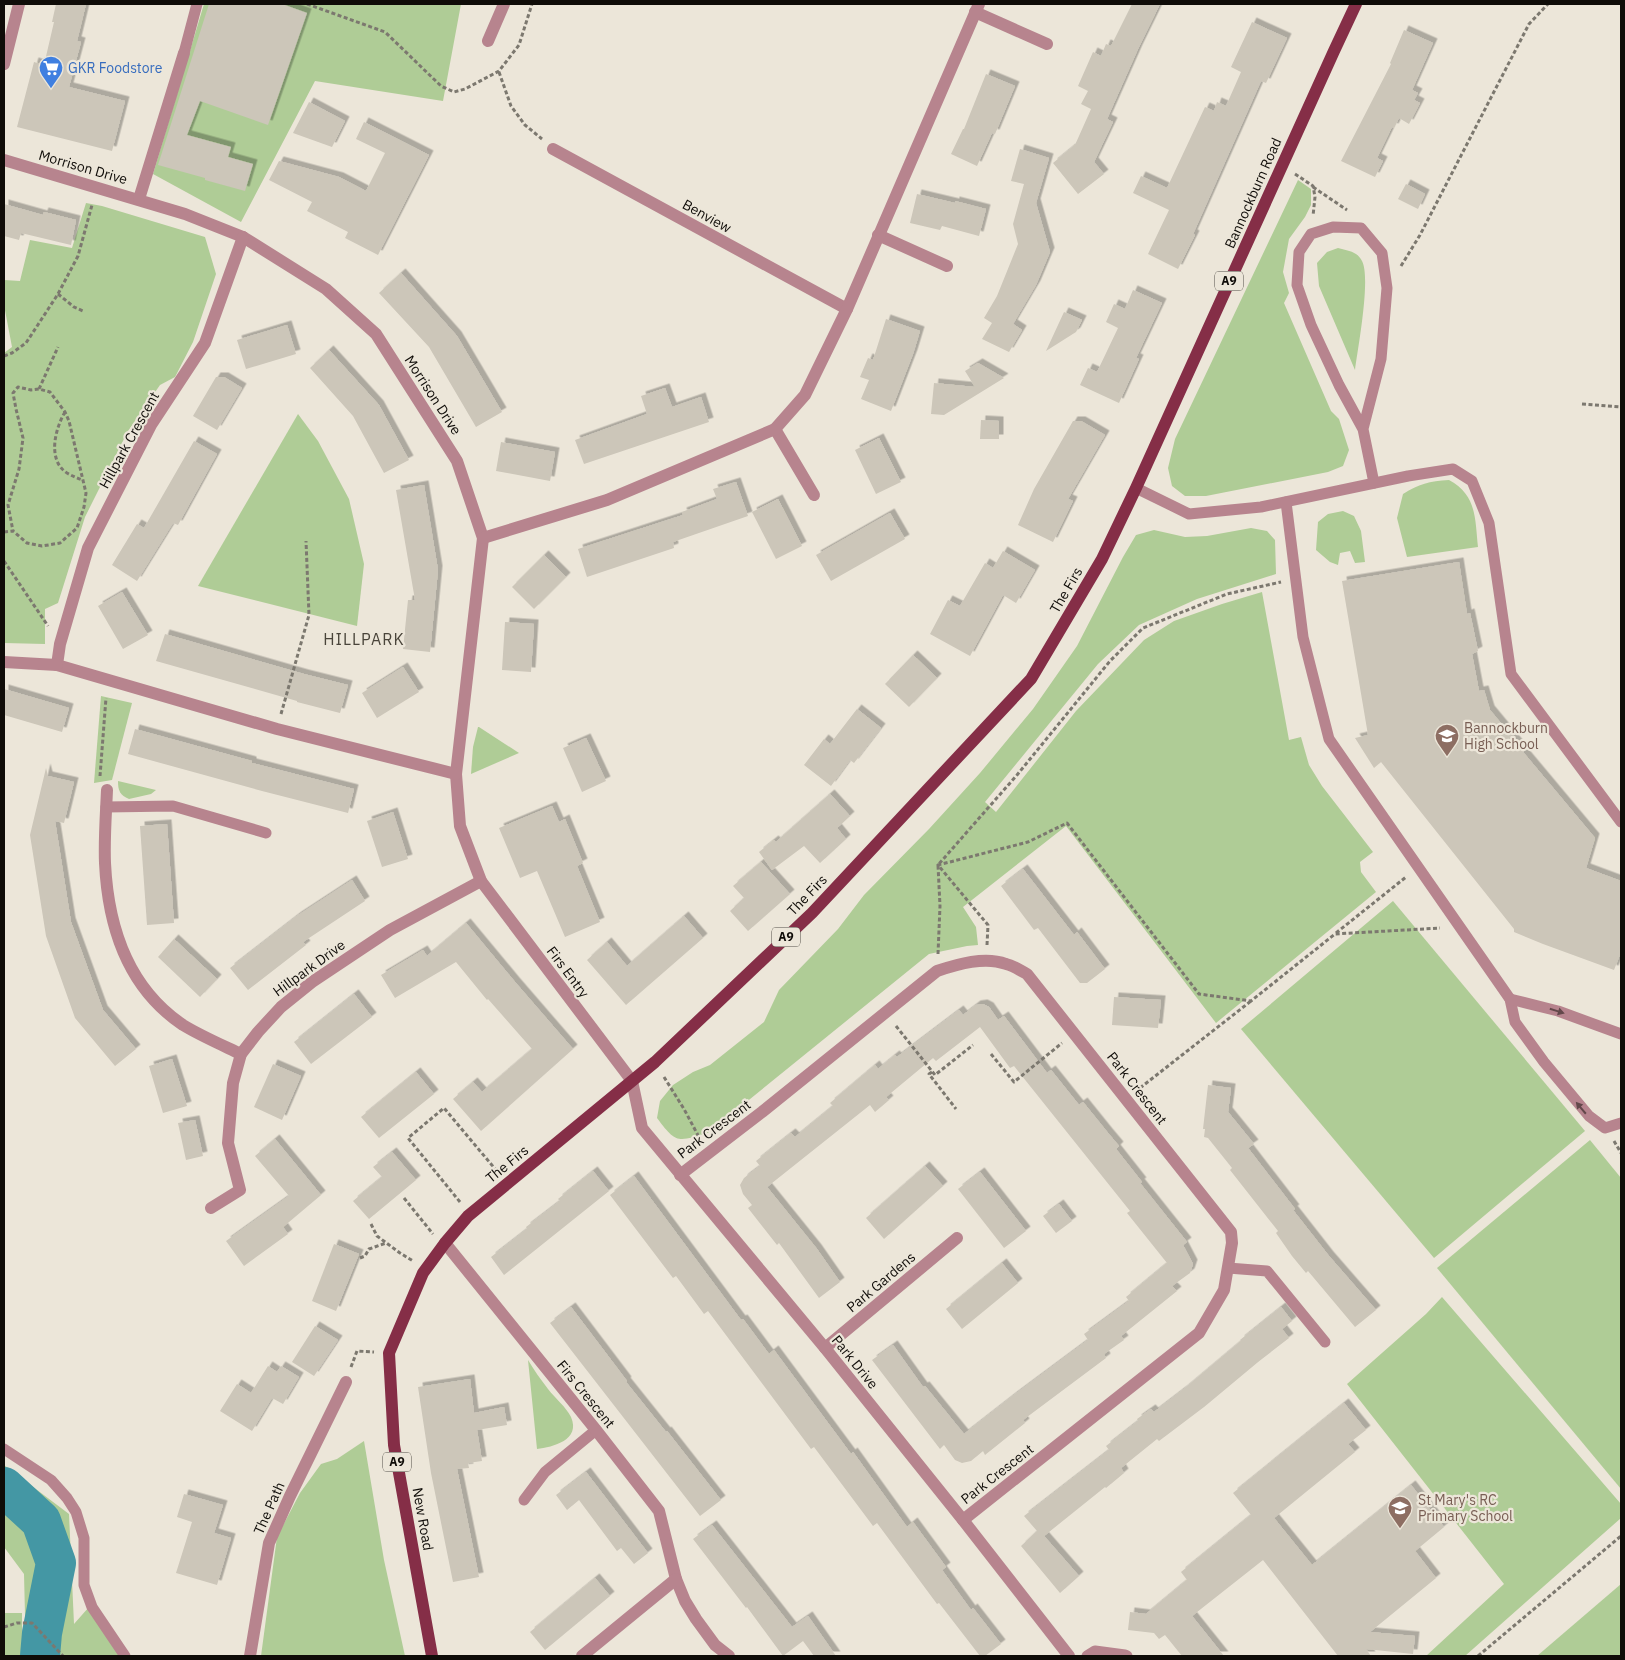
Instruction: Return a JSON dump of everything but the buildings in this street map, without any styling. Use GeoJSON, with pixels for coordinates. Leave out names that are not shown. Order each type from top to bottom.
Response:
{"type":"FeatureCollection","features":[{"type":"Feature","properties":{"kind":"main road","name":"Bannockburn Road"},"geometry":{"type":"LineString","coordinates":[[1102,559],[1356,4]]}},
{"type":"Feature","properties":{"kind":"main road","name":"The Firs"},"geometry":{"type":"LineString","coordinates":[[425,1271],[443,1244],[470,1214],[655,1062],[812,913],[1031,679],[1102,559]]}},
{"type":"Feature","properties":{"kind":"main road","name":"New Road"},"geometry":{"type":"LineString","coordinates":[[425,1271],[389,1353],[394,1445],[432,1656]]}},
{"type":"Feature","properties":{"kind":"street"},"geometry":{"type":"LineString","coordinates":[[4,64],[18,4]]}},
{"type":"Feature","properties":{"kind":"street"},"geometry":{"type":"LineString","coordinates":[[488,41],[504,4]]}},
{"type":"Feature","properties":{"kind":"street"},"geometry":{"type":"LineString","coordinates":[[483,538],[607,500],[775,429],[805,396],[847,309],[977,8],[1047,44]]}},
{"type":"Feature","properties":{"kind":"street"},"geometry":{"type":"LineString","coordinates":[[139,199],[184,53]]}},
{"type":"Feature","properties":{"kind":"street","name":"Benview"},"geometry":{"type":"LineString","coordinates":[[553,149],[847,309]]}},
{"type":"Feature","properties":{"kind":"street","name":"Morrison Drive"},"geometry":{"type":"LineString","coordinates":[[4,160],[139,199],[185,214],[243,237],[326,289],[376,334],[457,460],[483,538],[456,774],[460,826],[481,881]]}},
{"type":"Feature","properties":{"kind":"street"},"geometry":{"type":"LineString","coordinates":[[878,236],[947,266]]}},
{"type":"Feature","properties":{"kind":"street","name":"Hillpark Crescent"},"geometry":{"type":"LineString","coordinates":[[57,665],[60,644],[88,548],[151,425],[205,343],[243,237]]}},
{"type":"Feature","properties":{"kind":"street"},"geometry":{"type":"LineString","coordinates":[[775,429],[814,495]]}},
{"type":"Feature","properties":{"kind":"street"},"geometry":{"type":"LineString","coordinates":[[4,662],[57,665],[277,729],[456,774]]}},
{"type":"Feature","properties":{"kind":"street"},"geometry":{"type":"LineString","coordinates":[[107,790],[105,863],[112,915],[124,954],[147,994],[183,1025],[241,1054]]}},
{"type":"Feature","properties":{"kind":"street","name":"Hillpark Drive"},"geometry":{"type":"LineString","coordinates":[[211,1208],[240,1190],[228,1143],[233,1083],[241,1054],[280,1007],[312,982],[390,930],[481,881]]}},
{"type":"Feature","properties":{"kind":"street","name":"Firs Entry"},"geometry":{"type":"LineString","coordinates":[[481,881],[632,1081]]}},
{"type":"Feature","properties":{"kind":"street","name":"Park Crescent"},"geometry":{"type":"LineString","coordinates":[[680,1175],[762,1112],[937,971],[954,966],[987,961],[1006,964],[1027,974],[1231,1232],[1232,1243],[1224,1290],[1199,1333],[963,1520]]}},
{"type":"Feature","properties":{"kind":"street","name":"Park Drive"},"geometry":{"type":"LineString","coordinates":[[632,1081],[642,1128],[825,1348],[1069,1656]]}},
{"type":"Feature","properties":{"kind":"street","name":"Park Gardens"},"geometry":{"type":"LineString","coordinates":[[825,1348],[957,1238]]}},
{"type":"Feature","properties":{"kind":"street","name":"Firs Crescent"},"geometry":{"type":"LineString","coordinates":[[443,1244],[660,1511],[676,1579],[685,1601],[715,1645],[729,1656]]}},
{"type":"Feature","properties":{"kind":"street","name":"The Path"},"geometry":{"type":"LineString","coordinates":[[250,1656],[269,1543],[346,1382]]}},
{"type":"Feature","properties":{"kind":"street"},"geometry":{"type":"LineString","coordinates":[[582,1656],[676,1579]]}},
{"type":"Feature","properties":{"kind":"lane"},"geometry":{"type":"LineString","coordinates":[[184,53],[198,4]]}},
{"type":"Feature","properties":{"kind":"lane"},"geometry":{"type":"LineString","coordinates":[[1363,429],[1381,359],[1388,288],[1382,253],[1361,228],[1333,228],[1311,234],[1299,252],[1297,285],[1311,325],[1339,385],[1363,429],[1374,483]]}},
{"type":"Feature","properties":{"kind":"lane"},"geometry":{"type":"LineString","coordinates":[[1136,488],[1189,514],[1261,507],[1374,483],[1453,469],[1472,481],[1489,523],[1511,674],[1621,822]]}},
{"type":"Feature","properties":{"kind":"lane"},"geometry":{"type":"LineString","coordinates":[[1286,502],[1303,637],[1328,739],[1510,999],[1516,1022],[1544,1062],[1588,1116],[1605,1128],[1621,1122]]}},
{"type":"Feature","properties":{"kind":"lane"},"geometry":{"type":"LineString","coordinates":[[106,807],[173,806],[266,833]]}},
{"type":"Feature","properties":{"kind":"lane"},"geometry":{"type":"LineString","coordinates":[[1510,999],[1558,1011],[1621,1034]]}},
{"type":"Feature","properties":{"kind":"lane"},"geometry":{"type":"LineString","coordinates":[[1228,1268],[1267,1271],[1325,1342]]}},
{"type":"Feature","properties":{"kind":"lane"},"geometry":{"type":"LineString","coordinates":[[524,1500],[545,1472],[596,1430]]}},
{"type":"Feature","properties":{"kind":"lane"},"geometry":{"type":"LineString","coordinates":[[4,1449],[51,1480],[67,1498],[76,1512],[84,1538],[84,1585],[92,1607],[125,1656]]}},
{"type":"Feature","properties":{"kind":"lane"},"geometry":{"type":"LineString","coordinates":[[1086,1656],[1095,1651],[1125,1654],[1127,1656]]}},
{"type":"Feature","properties":{"kind":"path"},"geometry":{"type":"LineString","coordinates":[[307,4],[385,32],[441,86],[454,92],[466,89],[499,71],[519,45],[532,4]]}},
{"type":"Feature","properties":{"kind":"path"},"geometry":{"type":"LineString","coordinates":[[1388,288],[1420,235],[1530,24],[1548,4]]}},
{"type":"Feature","properties":{"kind":"path"},"geometry":{"type":"LineString","coordinates":[[499,71],[511,106],[525,125],[553,149]]}},
{"type":"Feature","properties":{"kind":"path"},"geometry":{"type":"LineString","coordinates":[[1282,165],[1351,214],[1361,228]]}},
{"type":"Feature","properties":{"kind":"path"},"geometry":{"type":"LineString","coordinates":[[1311,234],[1315,197],[1313,186]]}},
{"type":"Feature","properties":{"kind":"path"},"geometry":{"type":"LineString","coordinates":[[4,356],[26,343],[58,294],[78,256],[97,187]]}},
{"type":"Feature","properties":{"kind":"path"},"geometry":{"type":"LineString","coordinates":[[58,294],[74,307],[83,311]]}},
{"type":"Feature","properties":{"kind":"path"},"geometry":{"type":"LineString","coordinates":[[40,389],[58,347]]}},
{"type":"Feature","properties":{"kind":"path"},"geometry":{"type":"LineString","coordinates":[[18,387],[50,392],[65,412],[69,421],[86,493],[82,514],[77,528],[60,543],[42,546],[27,543],[13,531],[8,505],[19,469],[23,438],[13,393],[18,387]]}},
{"type":"Feature","properties":{"kind":"path"},"geometry":{"type":"LineString","coordinates":[[1582,404],[1621,407]]}},
{"type":"Feature","properties":{"kind":"path"},"geometry":{"type":"LineString","coordinates":[[65,412],[54,441],[55,453],[66,473],[82,480]]}},
{"type":"Feature","properties":{"kind":"path"},"geometry":{"type":"LineString","coordinates":[[4,532],[13,531]]}},
{"type":"Feature","properties":{"kind":"path"},"geometry":{"type":"LineString","coordinates":[[277,729],[310,615],[306,541]]}},
{"type":"Feature","properties":{"kind":"path"},"geometry":{"type":"LineString","coordinates":[[4,560],[60,644]]}},
{"type":"Feature","properties":{"kind":"path"},"geometry":{"type":"LineString","coordinates":[[937,971],[940,906],[938,864],[1017,775],[1110,661],[1143,628],[1226,594],[1296,579]]}},
{"type":"Feature","properties":{"kind":"path"},"geometry":{"type":"LineString","coordinates":[[107,680],[100,782],[107,790]]}},
{"type":"Feature","properties":{"kind":"path"},"geometry":{"type":"LineString","coordinates":[[938,864],[1028,842],[1067,823],[1199,994],[1252,1001]]}},
{"type":"Feature","properties":{"kind":"path"},"geometry":{"type":"LineString","coordinates":[[938,864],[988,925],[987,961]]}},
{"type":"Feature","properties":{"kind":"path"},"geometry":{"type":"LineString","coordinates":[[1126,1099],[1418,868]]}},
{"type":"Feature","properties":{"kind":"path"},"geometry":{"type":"LineString","coordinates":[[1335,934],[1460,927]]}},
{"type":"Feature","properties":{"kind":"path"},"geometry":{"type":"LineString","coordinates":[[885,1013],[935,1076],[972,1045]]}},
{"type":"Feature","properties":{"kind":"path"},"geometry":{"type":"LineString","coordinates":[[991,1054],[1014,1082],[1074,1033]]}},
{"type":"Feature","properties":{"kind":"path"},"geometry":{"type":"LineString","coordinates":[[655,1062],[684,1109],[707,1154]]}},
{"type":"Feature","properties":{"kind":"path"},"geometry":{"type":"LineString","coordinates":[[932,1072],[929,1074],[956,1109]]}},
{"type":"Feature","properties":{"kind":"path"},"geometry":{"type":"LineString","coordinates":[[470,1214],[408,1138],[444,1108],[507,1184]]}},
{"type":"Feature","properties":{"kind":"path"},"geometry":{"type":"LineString","coordinates":[[404,1198],[443,1244]]}},
{"type":"Feature","properties":{"kind":"path"},"geometry":{"type":"LineString","coordinates":[[371,1224],[377,1236],[425,1271]]}},
{"type":"Feature","properties":{"kind":"path"},"geometry":{"type":"LineString","coordinates":[[360,1258],[366,1256],[369,1249],[387,1243]]}},
{"type":"Feature","properties":{"kind":"path"},"geometry":{"type":"LineString","coordinates":[[346,1382],[357,1350],[389,1353]]}},
{"type":"Feature","properties":{"kind":"path"},"geometry":{"type":"LineString","coordinates":[[1478,1656],[1621,1536]]}},
{"type":"Feature","properties":{"kind":"path"},"geometry":{"type":"LineString","coordinates":[[4,1627],[16,1623],[32,1623],[63,1656]]}},
{"type":"Feature","properties":{"kind":"green space"},"geometry":{"type":"Polygon","coordinates":[[[204,4],[461,4],[443,101],[315,81],[241,222],[153,174],[204,4]]]}},
{"type":"Feature","properties":{"kind":"green space"},"geometry":{"type":"Polygon","coordinates":[[[1298,180],[1311,189],[1311,205],[1289,239],[1283,272],[1289,293],[1284,303],[1331,411],[1339,419],[1349,450],[1343,466],[1328,472],[1206,496],[1185,496],[1172,486],[1168,468],[1175,439],[1298,180]]]}},
{"type":"Feature","properties":{"kind":"green space"},"geometry":{"type":"Polygon","coordinates":[[[86,203],[102,206],[205,237],[216,274],[193,342],[175,377],[160,385],[128,431],[85,517],[58,603],[45,609],[45,644],[4,643],[4,353],[12,347],[4,305],[4,280],[20,281],[30,240],[72,248],[86,203]]]}},
{"type":"Feature","properties":{"kind":"green space"},"geometry":{"type":"Polygon","coordinates":[[[1338,248],[1358,255],[1364,270],[1365,297],[1355,370],[1319,286],[1317,263],[1327,252],[1338,248]]]}},
{"type":"Feature","properties":{"kind":"green space"},"geometry":{"type":"Polygon","coordinates":[[[298,414],[318,441],[349,499],[364,564],[357,626],[198,586],[298,414]]]}},
{"type":"Feature","properties":{"kind":"green space"},"geometry":{"type":"Polygon","coordinates":[[[1449,480],[1458,486],[1470,500],[1475,517],[1478,547],[1407,557],[1397,518],[1403,494],[1425,484],[1449,480]]]}},
{"type":"Feature","properties":{"kind":"green space"},"geometry":{"type":"Polygon","coordinates":[[[1343,511],[1354,516],[1361,531],[1365,562],[1355,563],[1350,551],[1340,553],[1338,565],[1330,562],[1316,550],[1318,522],[1328,514],[1343,511]]]}},
{"type":"Feature","properties":{"kind":"green space"},"geometry":{"type":"Polygon","coordinates":[[[1251,528],[1267,531],[1275,540],[1276,574],[1197,599],[1139,625],[1098,664],[985,802],[996,812],[1076,711],[1144,640],[1174,621],[1262,592],[1289,740],[1301,737],[1309,765],[1322,786],[1373,852],[1360,862],[1361,872],[1376,892],[1216,1023],[1066,826],[963,907],[976,927],[978,945],[929,954],[708,1133],[679,1139],[669,1133],[657,1118],[660,1101],[673,1085],[693,1072],[710,1065],[764,1022],[779,990],[838,929],[864,895],[929,829],[980,773],[1033,709],[1077,646],[1136,535],[1154,530],[1185,537],[1207,536],[1251,528]]]}},
{"type":"Feature","properties":{"kind":"green space"},"geometry":{"type":"Polygon","coordinates":[[[101,696],[132,703],[112,780],[94,783],[101,696]]]}},
{"type":"Feature","properties":{"kind":"green space"},"geometry":{"type":"Polygon","coordinates":[[[478,727],[519,753],[471,774],[473,747],[478,727]]]}},
{"type":"Feature","properties":{"kind":"green space"},"geometry":{"type":"Polygon","coordinates":[[[118,781],[156,790],[151,794],[129,799],[120,792],[118,781]]]}},
{"type":"Feature","properties":{"kind":"green space"},"geometry":{"type":"Polygon","coordinates":[[[1393,901],[1585,1131],[1434,1258],[1241,1029],[1393,901]]]}},
{"type":"Feature","properties":{"kind":"green space"},"geometry":{"type":"Polygon","coordinates":[[[1590,1140],[1621,1178],[1621,1489],[1437,1268],[1590,1140]]]}},
{"type":"Feature","properties":{"kind":"green space"},"geometry":{"type":"Polygon","coordinates":[[[1442,1297],[1621,1504],[1621,1518],[1465,1656],[1426,1656],[1504,1584],[1347,1384],[1426,1314],[1442,1297]]]}},
{"type":"Feature","properties":{"kind":"green space"},"geometry":{"type":"Polygon","coordinates":[[[528,1360],[545,1386],[569,1413],[573,1425],[569,1437],[564,1441],[537,1449],[528,1360]]]}},
{"type":"Feature","properties":{"kind":"green space"},"geometry":{"type":"Polygon","coordinates":[[[364,1441],[384,1560],[405,1656],[261,1656],[277,1537],[300,1493],[321,1464],[337,1459],[364,1441]]]}},
{"type":"Feature","properties":{"kind":"green space"},"geometry":{"type":"Polygon","coordinates":[[[4,1465],[69,1514],[74,1624],[89,1607],[119,1656],[26,1656],[24,1574],[4,1547],[4,1465]]]}},
{"type":"Feature","properties":{"kind":"green space"},"geometry":{"type":"Polygon","coordinates":[[[1621,1584],[1621,1656],[1537,1656],[1621,1584]]]}},
{"type":"Feature","properties":{"kind":"green space"},"geometry":{"type":"Polygon","coordinates":[[[4,1613],[22,1613],[22,1656],[4,1656],[4,1613]]]}},
{"type":"Feature","properties":{"kind":"waterway"},"geometry":{"type":"LineString","coordinates":[[4,1487],[41,1521],[56,1563],[42,1633],[40,1656]]}},
{"type":"Feature","properties":{"kind":"place","name":"GKR Foodstore"},"geometry":{"type":"Point","coordinates":[51,89]}},
{"type":"Feature","properties":{"kind":"place","name":"Bannockburn High School"},"geometry":{"type":"Point","coordinates":[1447,757]}},
{"type":"Feature","properties":{"kind":"place","name":"St Mary's RC Primary School"},"geometry":{"type":"Point","coordinates":[1400,1529]}},
{"type":"Feature","properties":{"kind":"district","name":"HILLPARK"},"geometry":{"type":"Point","coordinates":[364,639]}}]}
